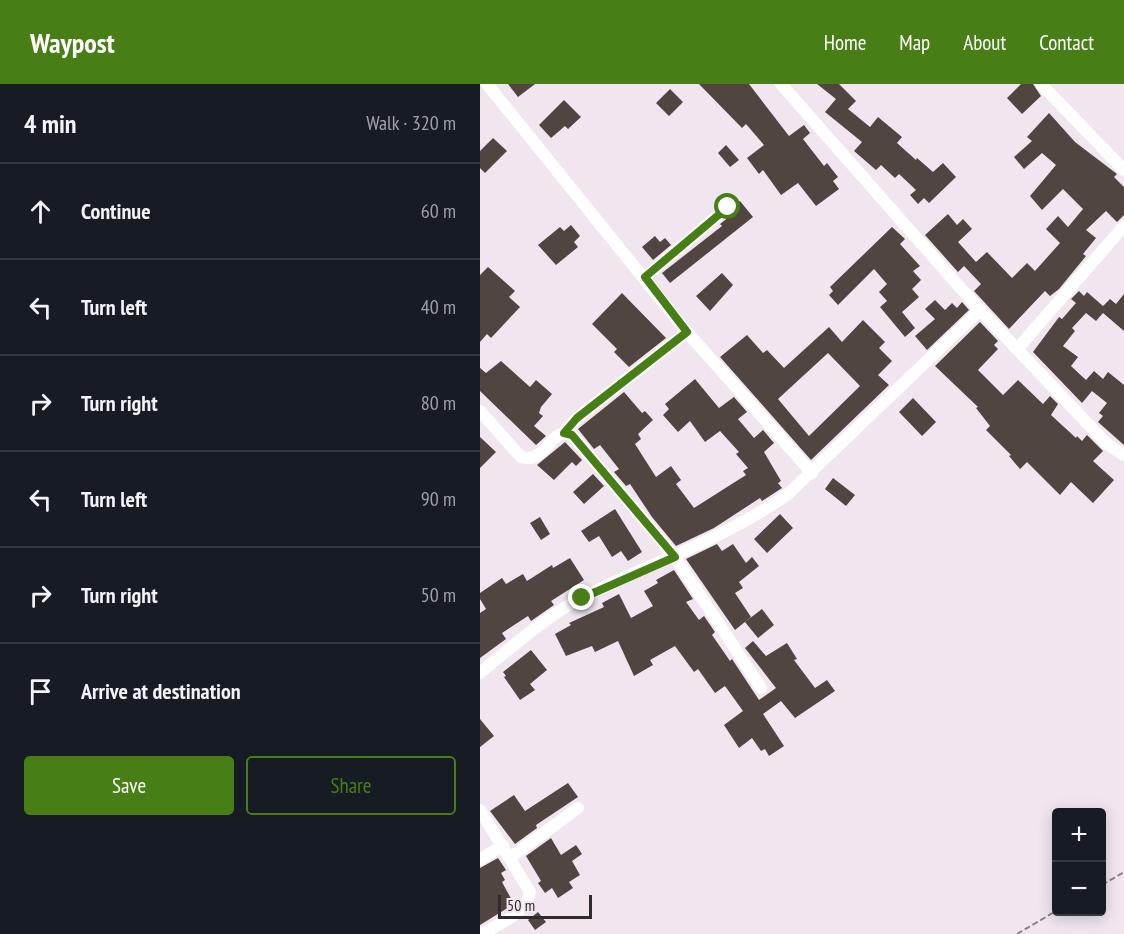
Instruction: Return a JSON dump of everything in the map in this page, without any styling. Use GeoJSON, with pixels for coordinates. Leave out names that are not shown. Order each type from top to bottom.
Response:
{"type":"FeatureCollection","features":[{"type":"Feature","properties":{"kind":"street"},"geometry":{"type":"LineString","coordinates":[[487,84],[645,277],[687,332],[812,473]]}},
{"type":"Feature","properties":{"kind":"street"},"geometry":{"type":"LineString","coordinates":[[781,84],[980,310],[1100,437],[1124,455]]}},
{"type":"Feature","properties":{"kind":"street"},"geometry":{"type":"LineString","coordinates":[[1041,84],[1124,170]]}},
{"type":"Feature","properties":{"kind":"street"},"geometry":{"type":"LineString","coordinates":[[645,277],[728,207]]}},
{"type":"Feature","properties":{"kind":"street"},"geometry":{"type":"LineString","coordinates":[[1018,348],[1124,226]]}},
{"type":"Feature","properties":{"kind":"street"},"geometry":{"type":"LineString","coordinates":[[480,673],[538,625],[582,598],[675,557],[770,507],[812,473],[980,310]]}},
{"type":"Feature","properties":{"kind":"street"},"geometry":{"type":"LineString","coordinates":[[564,433],[577,418],[687,332]]}},
{"type":"Feature","properties":{"kind":"street"},"geometry":{"type":"LineString","coordinates":[[480,411],[521,458],[536,458],[559,434],[572,435],[675,557],[761,688]]}},
{"type":"Feature","properties":{"kind":"street"},"geometry":{"type":"LineString","coordinates":[[511,857],[578,808]]}},
{"type":"Feature","properties":{"kind":"street"},"geometry":{"type":"LineString","coordinates":[[480,810],[529,887],[530,898],[512,916],[481,934]]}},
{"type":"Feature","properties":{"kind":"street"},"geometry":{"type":"LineString","coordinates":[[480,860],[503,845]]}},
{"type":"Feature","properties":{"kind":"path"},"geometry":{"type":"LineString","coordinates":[[1106,882],[1124,872]]}},
{"type":"Feature","properties":{"kind":"path"},"geometry":{"type":"LineString","coordinates":[[1017,934],[1052,913]]}},
{"type":"Feature","properties":{"kind":"building"},"geometry":{"type":"Polygon","coordinates":[[[508,84],[535,84],[518,97],[508,84]]]}},
{"type":"Feature","properties":{"kind":"building"},"geometry":{"type":"Polygon","coordinates":[[[699,84],[749,84],[789,136],[804,125],[810,133],[803,139],[824,166],[827,163],[838,177],[833,181],[839,189],[816,206],[798,183],[781,195],[763,170],[759,174],[747,158],[764,145],[746,124],[742,128],[699,84]]]}},
{"type":"Feature","properties":{"kind":"building"},"geometry":{"type":"Polygon","coordinates":[[[817,84],[839,84],[856,101],[848,109],[870,127],[878,117],[902,137],[897,143],[916,160],[917,158],[933,172],[943,163],[956,177],[929,203],[924,198],[918,204],[910,195],[916,190],[899,174],[895,178],[881,165],[876,170],[854,151],[862,142],[825,112],[836,99],[817,84]]]}},
{"type":"Feature","properties":{"kind":"building"},"geometry":{"type":"Polygon","coordinates":[[[1021,84],[1033,84],[1041,96],[1022,114],[1007,98],[1021,84]]]}},
{"type":"Feature","properties":{"kind":"building"},"geometry":{"type":"Polygon","coordinates":[[[670,89],[683,102],[669,116],[656,103],[670,89]]]}},
{"type":"Feature","properties":{"kind":"building"},"geometry":{"type":"Polygon","coordinates":[[[564,100],[581,117],[568,129],[565,126],[551,138],[539,125],[564,100]]]}},
{"type":"Feature","properties":{"kind":"building"},"geometry":{"type":"Polygon","coordinates":[[[1049,113],[1075,142],[1117,174],[1114,177],[1124,187],[1124,215],[1117,222],[1106,211],[1086,230],[1096,238],[1083,254],[1086,256],[1059,289],[1050,296],[1045,291],[1009,329],[974,291],[981,284],[964,266],[958,272],[925,235],[948,214],[957,225],[963,219],[972,229],[958,242],[976,262],[987,252],[1012,278],[1027,263],[1035,271],[1060,243],[1046,229],[1058,216],[1068,227],[1083,209],[1063,189],[1042,210],[1030,196],[1056,165],[1042,153],[1024,169],[1014,157],[1032,141],[1027,137],[1049,113]]]}},
{"type":"Feature","properties":{"kind":"building"},"geometry":{"type":"Polygon","coordinates":[[[493,138],[507,151],[485,173],[480,168],[480,151],[493,138]]]}},
{"type":"Feature","properties":{"kind":"building"},"geometry":{"type":"Polygon","coordinates":[[[726,145],[739,160],[730,167],[718,153],[726,145]]]}},
{"type":"Feature","properties":{"kind":"building"},"geometry":{"type":"Polygon","coordinates":[[[740,201],[753,217],[670,283],[662,273],[722,226],[720,224],[734,213],[736,204],[740,201]]]}},
{"type":"Feature","properties":{"kind":"building"},"geometry":{"type":"Polygon","coordinates":[[[571,225],[580,236],[574,242],[578,247],[556,265],[538,245],[560,227],[564,231],[571,225]]]}},
{"type":"Feature","properties":{"kind":"building"},"geometry":{"type":"Polygon","coordinates":[[[892,227],[905,239],[900,244],[920,266],[913,271],[921,280],[912,289],[919,297],[902,312],[915,328],[905,337],[880,307],[887,301],[879,292],[887,284],[874,269],[838,305],[829,295],[833,291],[830,287],[892,227]]]}},
{"type":"Feature","properties":{"kind":"building"},"geometry":{"type":"Polygon","coordinates":[[[655,236],[660,242],[665,238],[671,245],[653,260],[642,247],[655,236]]]}},
{"type":"Feature","properties":{"kind":"building"},"geometry":{"type":"Polygon","coordinates":[[[488,267],[515,291],[509,297],[520,307],[491,338],[487,334],[480,342],[480,275],[488,267]]]}},
{"type":"Feature","properties":{"kind":"building"},"geometry":{"type":"Polygon","coordinates":[[[722,273],[733,285],[710,311],[696,296],[722,273]]]}},
{"type":"Feature","properties":{"kind":"building"},"geometry":{"type":"Polygon","coordinates":[[[1079,291],[1084,296],[1087,292],[1103,306],[1110,299],[1116,304],[1124,294],[1124,331],[1103,313],[1096,321],[1086,313],[1072,328],[1075,331],[1063,346],[1078,357],[1071,366],[1086,380],[1094,371],[1103,379],[1108,372],[1124,385],[1124,445],[1098,422],[1103,416],[1099,413],[1107,403],[1092,391],[1082,403],[1033,352],[1059,317],[1062,319],[1076,303],[1071,299],[1079,291]]]}},
{"type":"Feature","properties":{"kind":"building"},"geometry":{"type":"Polygon","coordinates":[[[622,293],[666,338],[629,367],[614,352],[617,349],[592,324],[622,293]]]}},
{"type":"Feature","properties":{"kind":"building"},"geometry":{"type":"Polygon","coordinates":[[[935,300],[945,310],[952,303],[957,308],[962,302],[969,310],[927,350],[915,336],[935,319],[925,309],[935,300]]]}},
{"type":"Feature","properties":{"kind":"building"},"geometry":{"type":"Polygon","coordinates":[[[863,320],[885,342],[879,348],[892,361],[878,375],[889,385],[811,460],[720,357],[747,335],[763,353],[767,350],[784,368],[829,327],[842,342],[863,320]],[[828,353],[778,399],[809,436],[860,386],[828,353]]]}},
{"type":"Feature","properties":{"kind":"building"},"geometry":{"type":"Polygon","coordinates":[[[980,322],[998,341],[994,345],[998,349],[978,370],[1003,395],[1018,380],[1043,404],[1050,396],[1058,404],[1051,415],[1076,438],[1077,436],[1082,441],[1087,435],[1103,451],[1093,461],[1114,480],[1093,503],[1071,482],[1060,495],[1027,462],[1020,469],[1009,456],[1011,455],[986,430],[990,426],[976,408],[978,407],[935,366],[980,322]]]}},
{"type":"Feature","properties":{"kind":"building"},"geometry":{"type":"Polygon","coordinates":[[[501,361],[530,387],[536,380],[552,394],[541,407],[539,413],[543,416],[534,426],[546,436],[536,445],[480,391],[480,368],[486,373],[501,361]]]}},
{"type":"Feature","properties":{"kind":"building"},"geometry":{"type":"Polygon","coordinates":[[[695,379],[719,408],[734,397],[747,412],[738,419],[754,438],[763,430],[774,443],[764,452],[781,481],[778,483],[782,488],[762,501],[760,498],[714,528],[676,546],[652,517],[630,484],[626,486],[614,472],[619,469],[600,445],[594,449],[578,429],[624,392],[642,413],[645,411],[653,420],[638,434],[641,439],[635,444],[656,477],[671,466],[681,480],[676,484],[694,508],[746,475],[743,471],[748,468],[736,454],[739,452],[720,431],[705,442],[690,421],[678,432],[663,415],[669,409],[665,404],[695,379]]]}},
{"type":"Feature","properties":{"kind":"building"},"geometry":{"type":"Polygon","coordinates":[[[913,398],[936,422],[922,436],[899,412],[913,398]]]}},
{"type":"Feature","properties":{"kind":"building"},"geometry":{"type":"Polygon","coordinates":[[[480,437],[496,452],[480,468],[480,437]]]}},
{"type":"Feature","properties":{"kind":"building"},"geometry":{"type":"Polygon","coordinates":[[[565,442],[582,460],[576,466],[572,462],[554,480],[537,465],[565,442]]]}},
{"type":"Feature","properties":{"kind":"building"},"geometry":{"type":"Polygon","coordinates":[[[593,474],[604,486],[584,504],[573,492],[593,474]]]}},
{"type":"Feature","properties":{"kind":"building"},"geometry":{"type":"Polygon","coordinates":[[[833,478],[855,495],[846,506],[825,489],[833,478]]]}},
{"type":"Feature","properties":{"kind":"building"},"geometry":{"type":"Polygon","coordinates":[[[615,509],[642,552],[628,561],[621,551],[612,557],[599,536],[589,542],[581,531],[615,509]]]}},
{"type":"Feature","properties":{"kind":"building"},"geometry":{"type":"Polygon","coordinates":[[[780,514],[793,528],[767,553],[754,539],[780,514]]]}},
{"type":"Feature","properties":{"kind":"building"},"geometry":{"type":"Polygon","coordinates":[[[540,517],[550,534],[541,540],[530,523],[540,517]]]}},
{"type":"Feature","properties":{"kind":"building"},"geometry":{"type":"Polygon","coordinates":[[[717,544],[722,551],[733,544],[746,563],[752,557],[759,566],[739,582],[743,588],[735,593],[751,617],[735,630],[686,559],[717,544]]]}},
{"type":"Feature","properties":{"kind":"building"},"geometry":{"type":"Polygon","coordinates":[[[570,558],[584,580],[551,601],[554,605],[531,621],[528,616],[502,633],[506,639],[480,658],[480,613],[486,609],[480,599],[480,593],[502,578],[506,584],[523,574],[527,581],[552,565],[553,568],[570,558]]]}},
{"type":"Feature","properties":{"kind":"building"},"geometry":{"type":"Polygon","coordinates":[[[674,570],[693,599],[686,602],[699,620],[704,616],[715,632],[712,635],[730,661],[732,659],[759,700],[776,688],[745,648],[753,641],[766,656],[787,643],[797,659],[794,660],[815,688],[827,680],[835,691],[795,718],[781,701],[763,714],[784,746],[769,756],[765,749],[761,751],[752,738],[739,748],[724,725],[743,711],[725,686],[715,693],[698,669],[694,672],[675,646],[650,660],[653,665],[634,676],[618,641],[595,652],[592,646],[566,656],[555,634],[571,625],[569,623],[604,607],[602,603],[619,594],[631,618],[653,606],[644,591],[658,583],[656,580],[674,570]]]}},
{"type":"Feature","properties":{"kind":"building"},"geometry":{"type":"Polygon","coordinates":[[[762,609],[774,625],[758,638],[745,622],[762,609]]]}},
{"type":"Feature","properties":{"kind":"building"},"geometry":{"type":"Polygon","coordinates":[[[531,650],[547,670],[530,684],[535,690],[520,700],[503,672],[531,650]]]}},
{"type":"Feature","properties":{"kind":"building"},"geometry":{"type":"Polygon","coordinates":[[[480,719],[494,736],[480,747],[480,719]]]}},
{"type":"Feature","properties":{"kind":"building"},"geometry":{"type":"Polygon","coordinates":[[[568,783],[578,797],[536,825],[537,828],[515,844],[490,811],[514,795],[525,811],[568,783]]]}},
{"type":"Feature","properties":{"kind":"building"},"geometry":{"type":"Polygon","coordinates":[[[551,838],[561,855],[576,845],[582,854],[572,861],[580,875],[569,882],[573,888],[558,898],[552,888],[545,893],[538,883],[541,881],[526,856],[551,838]]]}},
{"type":"Feature","properties":{"kind":"building"},"geometry":{"type":"Polygon","coordinates":[[[498,858],[506,870],[501,873],[505,880],[502,882],[514,904],[480,925],[480,868],[498,858]]]}},
{"type":"Feature","properties":{"kind":"building"},"geometry":{"type":"Polygon","coordinates":[[[538,912],[546,922],[535,930],[528,920],[538,912]]]}},
{"type":"Feature","properties":{"kind":"route"},"geometry":{"type":"LineString","coordinates":[[582,598],[675,557],[572,435],[564,433],[577,418],[687,332],[645,277],[728,207]]}}]}
